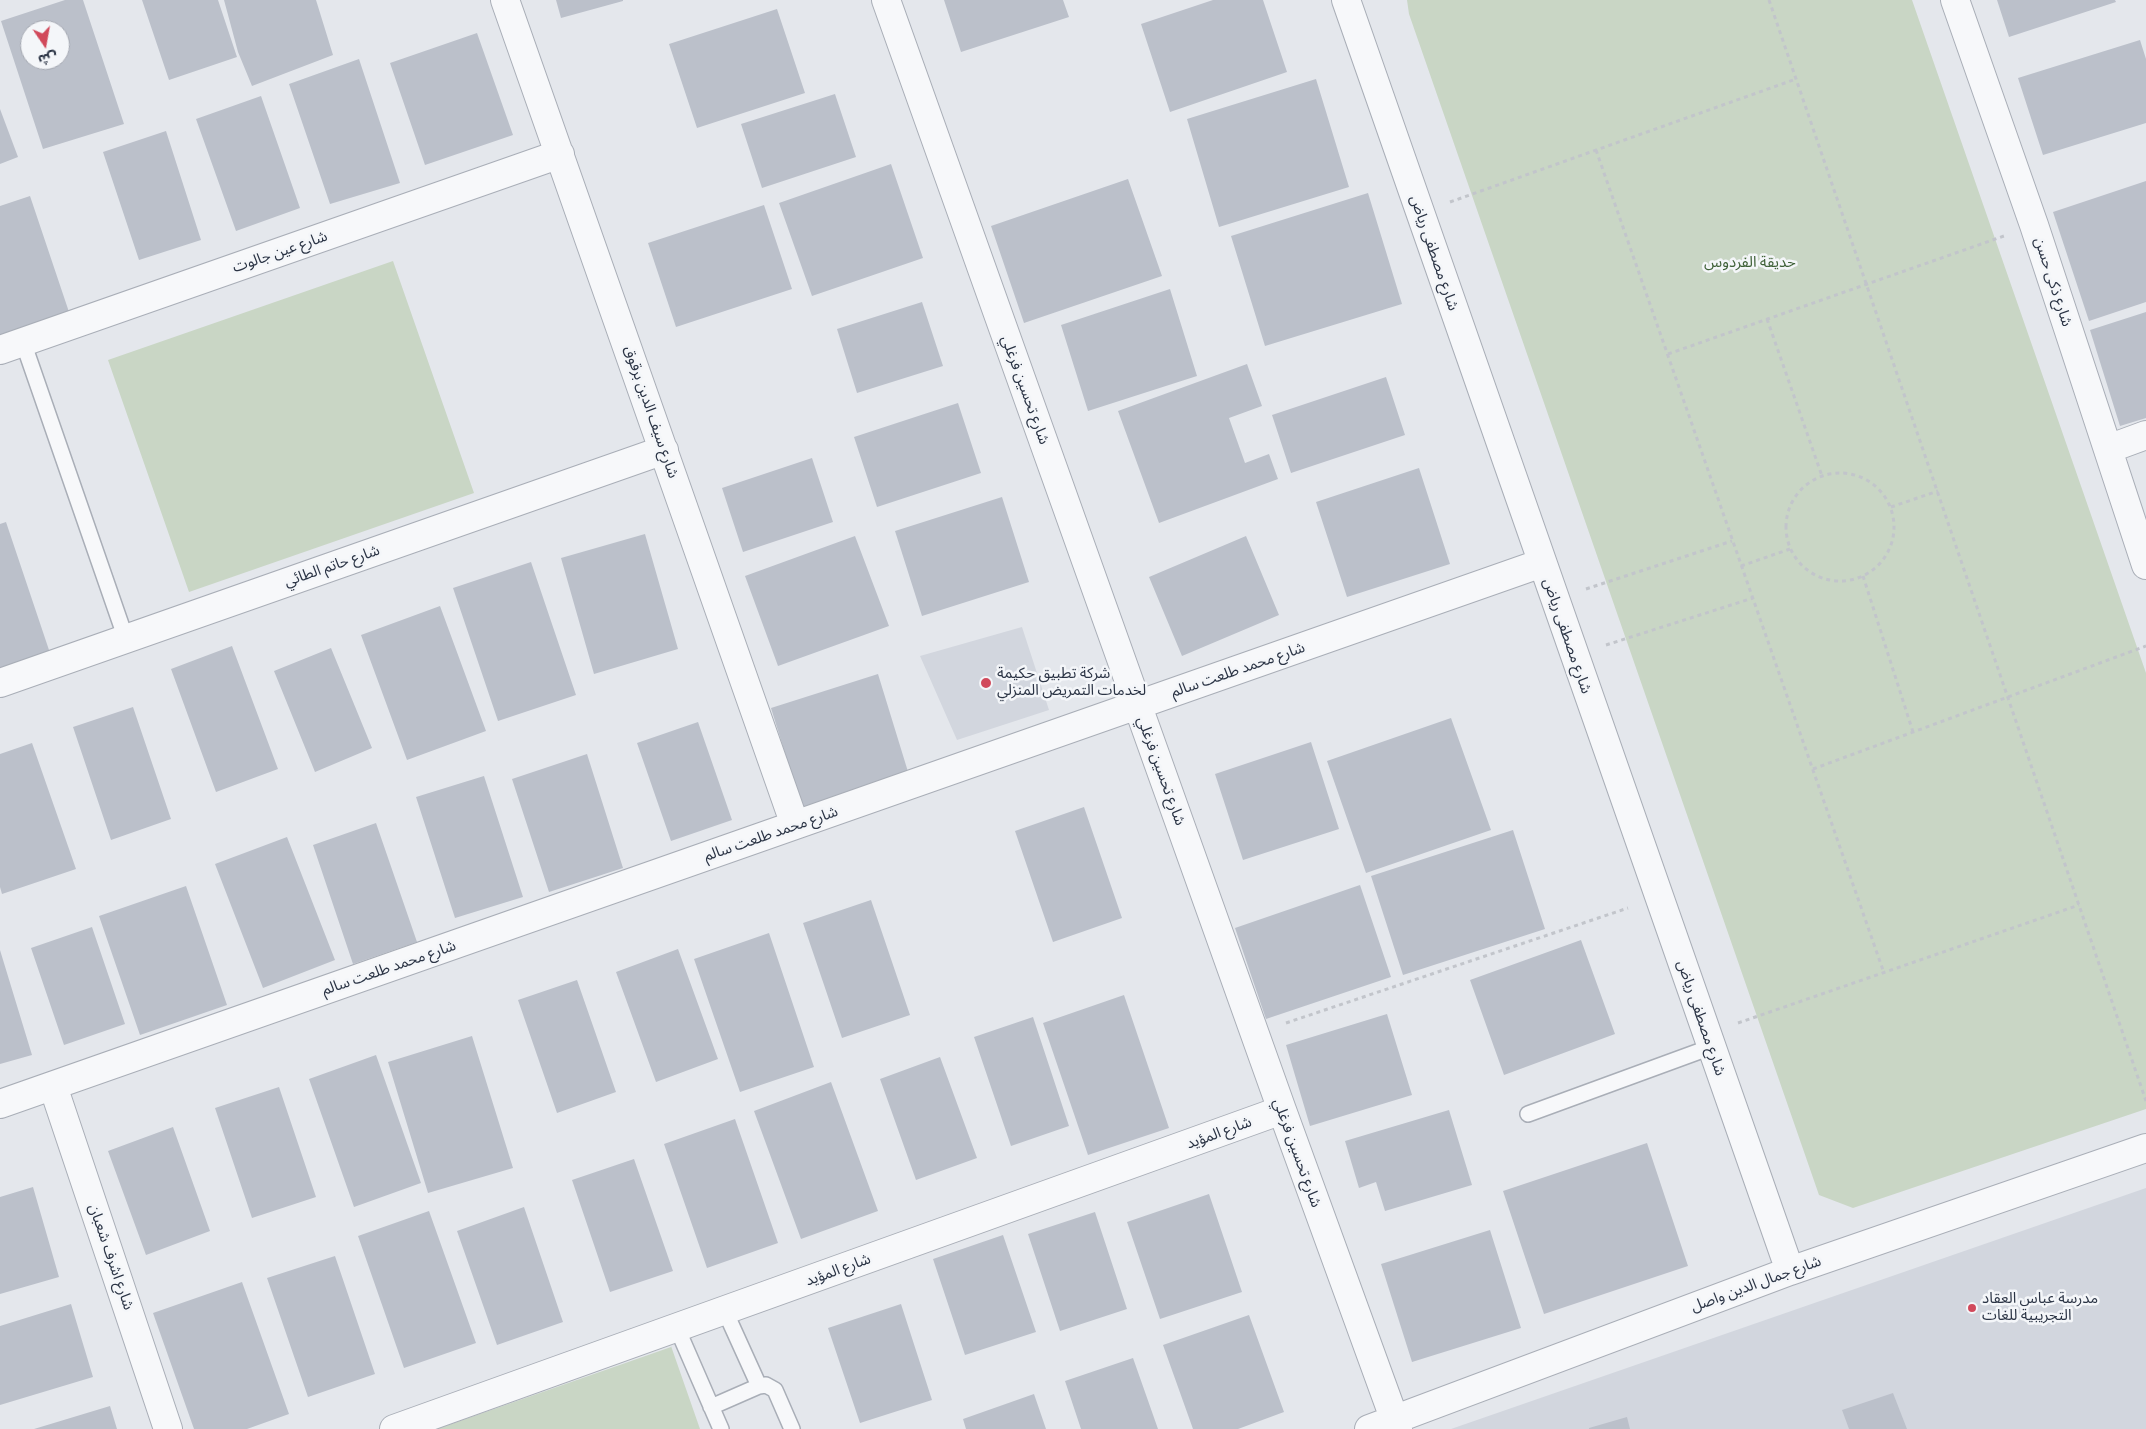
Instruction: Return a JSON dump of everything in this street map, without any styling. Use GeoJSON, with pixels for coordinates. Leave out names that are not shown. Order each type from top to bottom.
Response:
{"type":"FeatureCollection","features":[{"type":"Feature","properties":{"kind":"street","name":"شارع سيف الدين برقوق"},"geometry":{"type":"LineString","coordinates":[[505,0],[795,826]]}},
{"type":"Feature","properties":{"kind":"street","name":"شارع تحسين فرغلي"},"geometry":{"type":"LineString","coordinates":[[886,0],[1254,1034],[1397,1425]]}},
{"type":"Feature","properties":{"kind":"street","name":"شارع مصطفى رياض"},"geometry":{"type":"LineString","coordinates":[[1346,0],[1554,600],[1790,1271]]}},
{"type":"Feature","properties":{"kind":"street","name":"شارع ذكى حسن"},"geometry":{"type":"LineString","coordinates":[[1955,0],[2034,225],[2146,565]]}},
{"type":"Feature","properties":{"kind":"street","name":"شارع عين جالوت"},"geometry":{"type":"LineString","coordinates":[[12,346],[560,154]]}},
{"type":"Feature","properties":{"kind":"street"},"geometry":{"type":"LineString","coordinates":[[2108,449],[2146,435]]}},
{"type":"Feature","properties":{"kind":"street","name":"شارع حاتم الطائي"},"geometry":{"type":"LineString","coordinates":[[0,683],[664,450]]}},
{"type":"Feature","properties":{"kind":"street","name":"شارع محمد طلعت سالم"},"geometry":{"type":"LineString","coordinates":[[0,1104],[1542,564]]}},
{"type":"Feature","properties":{"kind":"street","name":"شارع اشرف شعبان"},"geometry":{"type":"LineString","coordinates":[[53,1086],[168,1429]]}},
{"type":"Feature","properties":{"kind":"street","name":"شارع المؤيد"},"geometry":{"type":"LineString","coordinates":[[394,1429],[1282,1110]]}},
{"type":"Feature","properties":{"kind":"street","name":"شارع جمال الدين واصل"},"geometry":{"type":"LineString","coordinates":[[1369,1429],[1397,1425],[1790,1271],[2146,1148]]}},
{"type":"Feature","properties":{"kind":"lane"},"geometry":{"type":"LineString","coordinates":[[12,346],[126,638]]}},
{"type":"Feature","properties":{"kind":"lane"},"geometry":{"type":"LineString","coordinates":[[1528,1114],[1709,1041]]}},
{"type":"Feature","properties":{"kind":"lane"},"geometry":{"type":"LineString","coordinates":[[725,1311],[759,1386]]}},
{"type":"Feature","properties":{"kind":"lane"},"geometry":{"type":"LineString","coordinates":[[677,1328],[721,1429]]}},
{"type":"Feature","properties":{"kind":"lane"},"geometry":{"type":"LineString","coordinates":[[711,1407],[759,1386],[766,1385],[775,1390],[792,1429]]}},
{"type":"Feature","properties":{"kind":"path"},"geometry":{"type":"LineString","coordinates":[[1769,0],[2146,1101]]}},
{"type":"Feature","properties":{"kind":"path"},"geometry":{"type":"LineString","coordinates":[[1420,212],[1796,79]]}},
{"type":"Feature","properties":{"kind":"path"},"geometry":{"type":"LineString","coordinates":[[1596,150],[1884,973]]}},
{"type":"Feature","properties":{"kind":"path"},"geometry":{"type":"LineString","coordinates":[[1668,354],[2034,225]]}},
{"type":"Feature","properties":{"kind":"path"},"geometry":{"type":"LineString","coordinates":[[1767,319],[1822,476]]}},
{"type":"Feature","properties":{"kind":"path"},"geometry":{"type":"LineString","coordinates":[[1838,473],[1855,475],[1870,482],[1882,493],[1891,508],[1894,534],[1891,547],[1884,559],[1863,576],[1839,581],[1815,576],[1796,560],[1790,549],[1786,534],[1786,520],[1790,505],[1798,493],[1809,483],[1822,476],[1838,473]]}},
{"type":"Feature","properties":{"kind":"path"},"geometry":{"type":"LineString","coordinates":[[1891,508],[1938,492]]}},
{"type":"Feature","properties":{"kind":"path"},"geometry":{"type":"LineString","coordinates":[[1554,600],[1732,540]]}},
{"type":"Feature","properties":{"kind":"path"},"geometry":{"type":"LineString","coordinates":[[1741,566],[1790,549]]}},
{"type":"Feature","properties":{"kind":"path"},"geometry":{"type":"LineString","coordinates":[[1863,576],[1913,732]]}},
{"type":"Feature","properties":{"kind":"path"},"geometry":{"type":"LineString","coordinates":[[1574,655],[1753,598]]}},
{"type":"Feature","properties":{"kind":"path"},"geometry":{"type":"LineString","coordinates":[[1813,769],[2146,646]]}},
{"type":"Feature","properties":{"kind":"path"},"geometry":{"type":"LineString","coordinates":[[1254,1034],[1659,897]]}},
{"type":"Feature","properties":{"kind":"path"},"geometry":{"type":"LineString","coordinates":[[1709,1041],[1884,973],[2079,905]]}},
{"type":"Feature","properties":{"kind":"shaded area","name":"شركة تطبيق حكيمة لخدمات التمريض المنزلي"},"geometry":{"type":"Polygon","coordinates":[[[1022,627],[1049,710],[957,740],[920,656],[1022,627]]]}},
{"type":"Feature","properties":{"kind":"shaded area","name":"مدرسة عباس العقاد التجريبية للغات"},"geometry":{"type":"Polygon","coordinates":[[[2146,1188],[2146,1429],[1451,1429],[2146,1188]]]}},
{"type":"Feature","properties":{"kind":"green space","name":"حديقة الفردوس"},"geometry":{"type":"Polygon","coordinates":[[[1407,0],[1912,0],[2146,673],[2146,1109],[1853,1208],[1819,1195],[1409,14],[1407,0]]]}},
{"type":"Feature","properties":{"kind":"green space"},"geometry":{"type":"Polygon","coordinates":[[[393,261],[474,493],[189,592],[108,360],[393,261]]]}},
{"type":"Feature","properties":{"kind":"green space"},"geometry":{"type":"Polygon","coordinates":[[[671,1347],[700,1429],[437,1429],[671,1347]]]}},
{"type":"Feature","properties":{"kind":"building"},"geometry":{"type":"Polygon","coordinates":[[[65,0],[83,0],[124,124],[43,149],[1,21],[65,0]]]}},
{"type":"Feature","properties":{"kind":"building"},"geometry":{"type":"Polygon","coordinates":[[[142,0],[218,0],[237,57],[169,80],[142,0]]]}},
{"type":"Feature","properties":{"kind":"building"},"geometry":{"type":"Polygon","coordinates":[[[224,0],[316,0],[333,55],[252,86],[238,52],[224,0]]]}},
{"type":"Feature","properties":{"kind":"building"},"geometry":{"type":"Polygon","coordinates":[[[556,0],[623,0],[623,1],[561,18],[556,0]]]}},
{"type":"Feature","properties":{"kind":"building"},"geometry":{"type":"Polygon","coordinates":[[[944,0],[1063,0],[1069,17],[961,52],[944,0]]]}},
{"type":"Feature","properties":{"kind":"building"},"geometry":{"type":"Polygon","coordinates":[[[1213,0],[1263,0],[1287,72],[1170,112],[1141,24],[1213,0]]]}},
{"type":"Feature","properties":{"kind":"building"},"geometry":{"type":"Polygon","coordinates":[[[1997,0],[2115,0],[2116,2],[2009,37],[1997,0]]]}},
{"type":"Feature","properties":{"kind":"building"},"geometry":{"type":"Polygon","coordinates":[[[777,9],[805,93],[697,128],[669,44],[777,9]]]}},
{"type":"Feature","properties":{"kind":"building"},"geometry":{"type":"Polygon","coordinates":[[[477,33],[513,135],[425,165],[390,63],[477,33]]]}},
{"type":"Feature","properties":{"kind":"building"},"geometry":{"type":"Polygon","coordinates":[[[2140,40],[2146,59],[2146,123],[2043,155],[2018,78],[2140,40]]]}},
{"type":"Feature","properties":{"kind":"building"},"geometry":{"type":"Polygon","coordinates":[[[359,59],[400,183],[330,204],[289,84],[359,59]]]}},
{"type":"Feature","properties":{"kind":"building"},"geometry":{"type":"Polygon","coordinates":[[[1316,79],[1349,187],[1219,227],[1187,119],[1316,79]]]}},
{"type":"Feature","properties":{"kind":"building"},"geometry":{"type":"Polygon","coordinates":[[[835,94],[856,157],[762,188],[741,124],[835,94]]]}},
{"type":"Feature","properties":{"kind":"building"},"geometry":{"type":"Polygon","coordinates":[[[261,96],[300,208],[236,231],[196,119],[261,96]]]}},
{"type":"Feature","properties":{"kind":"building"},"geometry":{"type":"Polygon","coordinates":[[[0,109],[18,157],[0,164],[0,109]]]}},
{"type":"Feature","properties":{"kind":"building"},"geometry":{"type":"Polygon","coordinates":[[[166,131],[201,240],[139,260],[103,152],[166,131]]]}},
{"type":"Feature","properties":{"kind":"building"},"geometry":{"type":"Polygon","coordinates":[[[891,164],[923,258],[812,296],[779,203],[891,164]]]}},
{"type":"Feature","properties":{"kind":"building"},"geometry":{"type":"Polygon","coordinates":[[[1128,179],[1162,276],[1024,323],[991,226],[1128,179]]]}},
{"type":"Feature","properties":{"kind":"building"},"geometry":{"type":"Polygon","coordinates":[[[2146,181],[2146,302],[2089,321],[2053,212],[2146,181]]]}},
{"type":"Feature","properties":{"kind":"building"},"geometry":{"type":"Polygon","coordinates":[[[1368,193],[1402,304],[1265,346],[1231,236],[1368,193]]]}},
{"type":"Feature","properties":{"kind":"building"},"geometry":{"type":"Polygon","coordinates":[[[30,196],[69,312],[0,336],[0,206],[30,196]]]}},
{"type":"Feature","properties":{"kind":"building"},"geometry":{"type":"Polygon","coordinates":[[[764,205],[792,289],[676,327],[648,243],[764,205]]]}},
{"type":"Feature","properties":{"kind":"building"},"geometry":{"type":"Polygon","coordinates":[[[1170,289],[1197,376],[1088,411],[1061,325],[1170,289]]]}},
{"type":"Feature","properties":{"kind":"building"},"geometry":{"type":"Polygon","coordinates":[[[922,302],[943,366],[857,393],[837,329],[922,302]]]}},
{"type":"Feature","properties":{"kind":"building"},"geometry":{"type":"Polygon","coordinates":[[[2146,312],[2146,418],[2120,426],[2090,330],[2146,312]]]}},
{"type":"Feature","properties":{"kind":"building"},"geometry":{"type":"Polygon","coordinates":[[[1247,364],[1262,406],[1229,418],[1245,463],[1269,454],[1278,479],[1159,523],[1118,411],[1247,364]]]}},
{"type":"Feature","properties":{"kind":"building"},"geometry":{"type":"Polygon","coordinates":[[[1386,377],[1405,435],[1291,473],[1272,415],[1386,377]]]}},
{"type":"Feature","properties":{"kind":"building"},"geometry":{"type":"Polygon","coordinates":[[[958,403],[981,473],[877,507],[854,437],[958,403]]]}},
{"type":"Feature","properties":{"kind":"building"},"geometry":{"type":"Polygon","coordinates":[[[812,458],[833,522],[743,552],[722,488],[812,458]]]}},
{"type":"Feature","properties":{"kind":"building"},"geometry":{"type":"Polygon","coordinates":[[[1419,468],[1450,564],[1347,597],[1316,502],[1419,468]]]}},
{"type":"Feature","properties":{"kind":"building"},"geometry":{"type":"Polygon","coordinates":[[[1002,497],[1029,582],[922,616],[895,531],[1002,497]]]}},
{"type":"Feature","properties":{"kind":"building"},"geometry":{"type":"Polygon","coordinates":[[[6,522],[50,653],[0,669],[0,524],[6,522]]]}},
{"type":"Feature","properties":{"kind":"building"},"geometry":{"type":"Polygon","coordinates":[[[645,534],[678,649],[594,674],[561,558],[645,534]]]}},
{"type":"Feature","properties":{"kind":"building"},"geometry":{"type":"Polygon","coordinates":[[[855,536],[889,626],[778,666],[745,576],[855,536]]]}},
{"type":"Feature","properties":{"kind":"building"},"geometry":{"type":"Polygon","coordinates":[[[1246,536],[1279,615],[1182,656],[1149,577],[1246,536]]]}},
{"type":"Feature","properties":{"kind":"building"},"geometry":{"type":"Polygon","coordinates":[[[531,562],[576,695],[498,721],[453,588],[531,562]]]}},
{"type":"Feature","properties":{"kind":"building"},"geometry":{"type":"Polygon","coordinates":[[[440,606],[486,731],[407,760],[361,635],[440,606]]]}},
{"type":"Feature","properties":{"kind":"building"},"geometry":{"type":"Polygon","coordinates":[[[232,646],[278,769],[216,792],[171,669],[232,646]]]}},
{"type":"Feature","properties":{"kind":"building"},"geometry":{"type":"Polygon","coordinates":[[[331,648],[372,748],[315,772],[274,671],[331,648]]]}},
{"type":"Feature","properties":{"kind":"building"},"geometry":{"type":"Polygon","coordinates":[[[878,674],[909,775],[802,808],[771,708],[878,674]]]}},
{"type":"Feature","properties":{"kind":"building"},"geometry":{"type":"Polygon","coordinates":[[[133,707],[171,819],[111,840],[73,727],[133,707]]]}},
{"type":"Feature","properties":{"kind":"building"},"geometry":{"type":"Polygon","coordinates":[[[1451,718],[1491,830],[1366,873],[1327,761],[1451,718]]]}},
{"type":"Feature","properties":{"kind":"building"},"geometry":{"type":"Polygon","coordinates":[[[698,722],[732,820],[671,841],[637,743],[698,722]]]}},
{"type":"Feature","properties":{"kind":"building"},"geometry":{"type":"Polygon","coordinates":[[[1311,742],[1339,829],[1243,860],[1215,774],[1311,742]]]}},
{"type":"Feature","properties":{"kind":"building"},"geometry":{"type":"Polygon","coordinates":[[[32,743],[76,869],[2,894],[0,887],[0,754],[32,743]]]}},
{"type":"Feature","properties":{"kind":"building"},"geometry":{"type":"Polygon","coordinates":[[[587,754],[623,868],[549,892],[512,779],[587,754]]]}},
{"type":"Feature","properties":{"kind":"building"},"geometry":{"type":"Polygon","coordinates":[[[484,776],[523,897],[455,918],[416,797],[484,776]]]}},
{"type":"Feature","properties":{"kind":"building"},"geometry":{"type":"Polygon","coordinates":[[[1084,807],[1122,918],[1053,942],[1015,831],[1084,807]]]}},
{"type":"Feature","properties":{"kind":"building"},"geometry":{"type":"Polygon","coordinates":[[[376,823],[417,942],[353,964],[313,845],[376,823]]]}},
{"type":"Feature","properties":{"kind":"building"},"geometry":{"type":"Polygon","coordinates":[[[1513,830],[1545,929],[1403,975],[1371,876],[1513,830]]]}},
{"type":"Feature","properties":{"kind":"building"},"geometry":{"type":"Polygon","coordinates":[[[287,837],[335,960],[263,988],[215,864],[287,837]]]}},
{"type":"Feature","properties":{"kind":"building"},"geometry":{"type":"Polygon","coordinates":[[[1360,885],[1391,977],[1266,1019],[1235,928],[1360,885]]]}},
{"type":"Feature","properties":{"kind":"building"},"geometry":{"type":"Polygon","coordinates":[[[186,886],[227,1005],[140,1035],[99,916],[186,886]]]}},
{"type":"Feature","properties":{"kind":"building"},"geometry":{"type":"Polygon","coordinates":[[[871,900],[910,1015],[842,1038],[803,923],[871,900]]]}},
{"type":"Feature","properties":{"kind":"building"},"geometry":{"type":"Polygon","coordinates":[[[92,927],[125,1024],[64,1045],[31,948],[92,927]]]}},
{"type":"Feature","properties":{"kind":"building"},"geometry":{"type":"Polygon","coordinates":[[[769,933],[814,1067],[740,1092],[694,959],[769,933]]]}},
{"type":"Feature","properties":{"kind":"building"},"geometry":{"type":"Polygon","coordinates":[[[1581,940],[1615,1034],[1504,1075],[1470,980],[1581,940]]]}},
{"type":"Feature","properties":{"kind":"building"},"geometry":{"type":"Polygon","coordinates":[[[678,949],[718,1059],[656,1082],[616,972],[678,949]]]}},
{"type":"Feature","properties":{"kind":"building"},"geometry":{"type":"Polygon","coordinates":[[[0,950],[32,1055],[0,1064],[0,950]]]}},
{"type":"Feature","properties":{"kind":"building"},"geometry":{"type":"Polygon","coordinates":[[[577,980],[616,1092],[557,1113],[518,1000],[577,980]]]}},
{"type":"Feature","properties":{"kind":"building"},"geometry":{"type":"Polygon","coordinates":[[[1124,995],[1169,1128],[1088,1155],[1043,1023],[1124,995]]]}},
{"type":"Feature","properties":{"kind":"building"},"geometry":{"type":"Polygon","coordinates":[[[1387,1014],[1412,1095],[1310,1126],[1286,1045],[1387,1014]]]}},
{"type":"Feature","properties":{"kind":"building"},"geometry":{"type":"Polygon","coordinates":[[[1033,1017],[1069,1126],[1011,1146],[974,1037],[1033,1017]]]}},
{"type":"Feature","properties":{"kind":"building"},"geometry":{"type":"Polygon","coordinates":[[[472,1036],[513,1168],[428,1193],[388,1062],[472,1036]]]}},
{"type":"Feature","properties":{"kind":"building"},"geometry":{"type":"Polygon","coordinates":[[[376,1055],[421,1183],[354,1207],[309,1079],[376,1055]]]}},
{"type":"Feature","properties":{"kind":"building"},"geometry":{"type":"Polygon","coordinates":[[[940,1057],[977,1158],[916,1180],[880,1079],[940,1057]]]}},
{"type":"Feature","properties":{"kind":"building"},"geometry":{"type":"Polygon","coordinates":[[[831,1082],[878,1211],[801,1239],[754,1111],[831,1082]]]}},
{"type":"Feature","properties":{"kind":"building"},"geometry":{"type":"Polygon","coordinates":[[[279,1087],[316,1197],[252,1218],[215,1108],[279,1087]]]}},
{"type":"Feature","properties":{"kind":"building"},"geometry":{"type":"Polygon","coordinates":[[[1449,1110],[1472,1185],[1385,1211],[1376,1182],[1359,1188],[1345,1141],[1449,1110]]]}},
{"type":"Feature","properties":{"kind":"building"},"geometry":{"type":"Polygon","coordinates":[[[735,1119],[778,1243],[707,1268],[664,1144],[735,1119]]]}},
{"type":"Feature","properties":{"kind":"building"},"geometry":{"type":"Polygon","coordinates":[[[173,1127],[210,1231],[146,1255],[108,1151],[173,1127]]]}},
{"type":"Feature","properties":{"kind":"building"},"geometry":{"type":"Polygon","coordinates":[[[1647,1143],[1688,1266],[1544,1314],[1503,1191],[1647,1143]]]}},
{"type":"Feature","properties":{"kind":"building"},"geometry":{"type":"Polygon","coordinates":[[[634,1159],[673,1271],[610,1292],[572,1180],[634,1159]]]}},
{"type":"Feature","properties":{"kind":"building"},"geometry":{"type":"Polygon","coordinates":[[[33,1187],[59,1277],[0,1294],[0,1197],[33,1187]]]}},
{"type":"Feature","properties":{"kind":"building"},"geometry":{"type":"Polygon","coordinates":[[[1209,1194],[1242,1292],[1160,1319],[1127,1222],[1209,1194]]]}},
{"type":"Feature","properties":{"kind":"building"},"geometry":{"type":"Polygon","coordinates":[[[524,1207],[563,1322],[497,1345],[457,1231],[524,1207]]]}},
{"type":"Feature","properties":{"kind":"building"},"geometry":{"type":"Polygon","coordinates":[[[429,1211],[476,1343],[404,1368],[358,1236],[429,1211]]]}},
{"type":"Feature","properties":{"kind":"building"},"geometry":{"type":"Polygon","coordinates":[[[1095,1212],[1127,1309],[1060,1331],[1028,1234],[1095,1212]]]}},
{"type":"Feature","properties":{"kind":"building"},"geometry":{"type":"Polygon","coordinates":[[[1490,1230],[1521,1328],[1412,1362],[1381,1264],[1490,1230]]]}},
{"type":"Feature","properties":{"kind":"building"},"geometry":{"type":"Polygon","coordinates":[[[1003,1235],[1036,1332],[965,1355],[933,1259],[1003,1235]]]}},
{"type":"Feature","properties":{"kind":"building"},"geometry":{"type":"Polygon","coordinates":[[[335,1256],[375,1374],[308,1397],[267,1278],[335,1256]]]}},
{"type":"Feature","properties":{"kind":"building"},"geometry":{"type":"Polygon","coordinates":[[[242,1282],[289,1414],[247,1429],[194,1429],[153,1313],[242,1282]]]}},
{"type":"Feature","properties":{"kind":"building"},"geometry":{"type":"Polygon","coordinates":[[[71,1304],[93,1377],[0,1405],[0,1326],[71,1304]]]}},
{"type":"Feature","properties":{"kind":"building"},"geometry":{"type":"Polygon","coordinates":[[[901,1304],[932,1400],[860,1423],[828,1328],[901,1304]]]}},
{"type":"Feature","properties":{"kind":"building"},"geometry":{"type":"Polygon","coordinates":[[[1249,1315],[1284,1412],[1238,1429],[1193,1429],[1163,1345],[1249,1315]]]}},
{"type":"Feature","properties":{"kind":"building"},"geometry":{"type":"Polygon","coordinates":[[[1133,1358],[1158,1429],[1081,1429],[1065,1381],[1133,1358]]]}},
{"type":"Feature","properties":{"kind":"building"},"geometry":{"type":"Polygon","coordinates":[[[1893,1393],[1907,1429],[1849,1429],[1842,1410],[1893,1393]]]}},
{"type":"Feature","properties":{"kind":"building"},"geometry":{"type":"Polygon","coordinates":[[[1034,1394],[1046,1429],[966,1429],[963,1419],[1034,1394]]]}},
{"type":"Feature","properties":{"kind":"building"},"geometry":{"type":"Polygon","coordinates":[[[110,1406],[117,1429],[34,1429],[110,1406]]]}},
{"type":"Feature","properties":{"kind":"building"},"geometry":{"type":"Polygon","coordinates":[[[1627,1417],[1630,1429],[1589,1429],[1589,1428],[1627,1417]]]}},
{"type":"Feature","properties":{"kind":"place","name":"شركة تطبيق حكيمة لخدمات التمريض المنزلي"},"geometry":{"type":"Point","coordinates":[986,683]}},
{"type":"Feature","properties":{"kind":"place","name":"مدرسة عباس العقاد التجريبية للغات"},"geometry":{"type":"Point","coordinates":[1972,1308]}}]}
